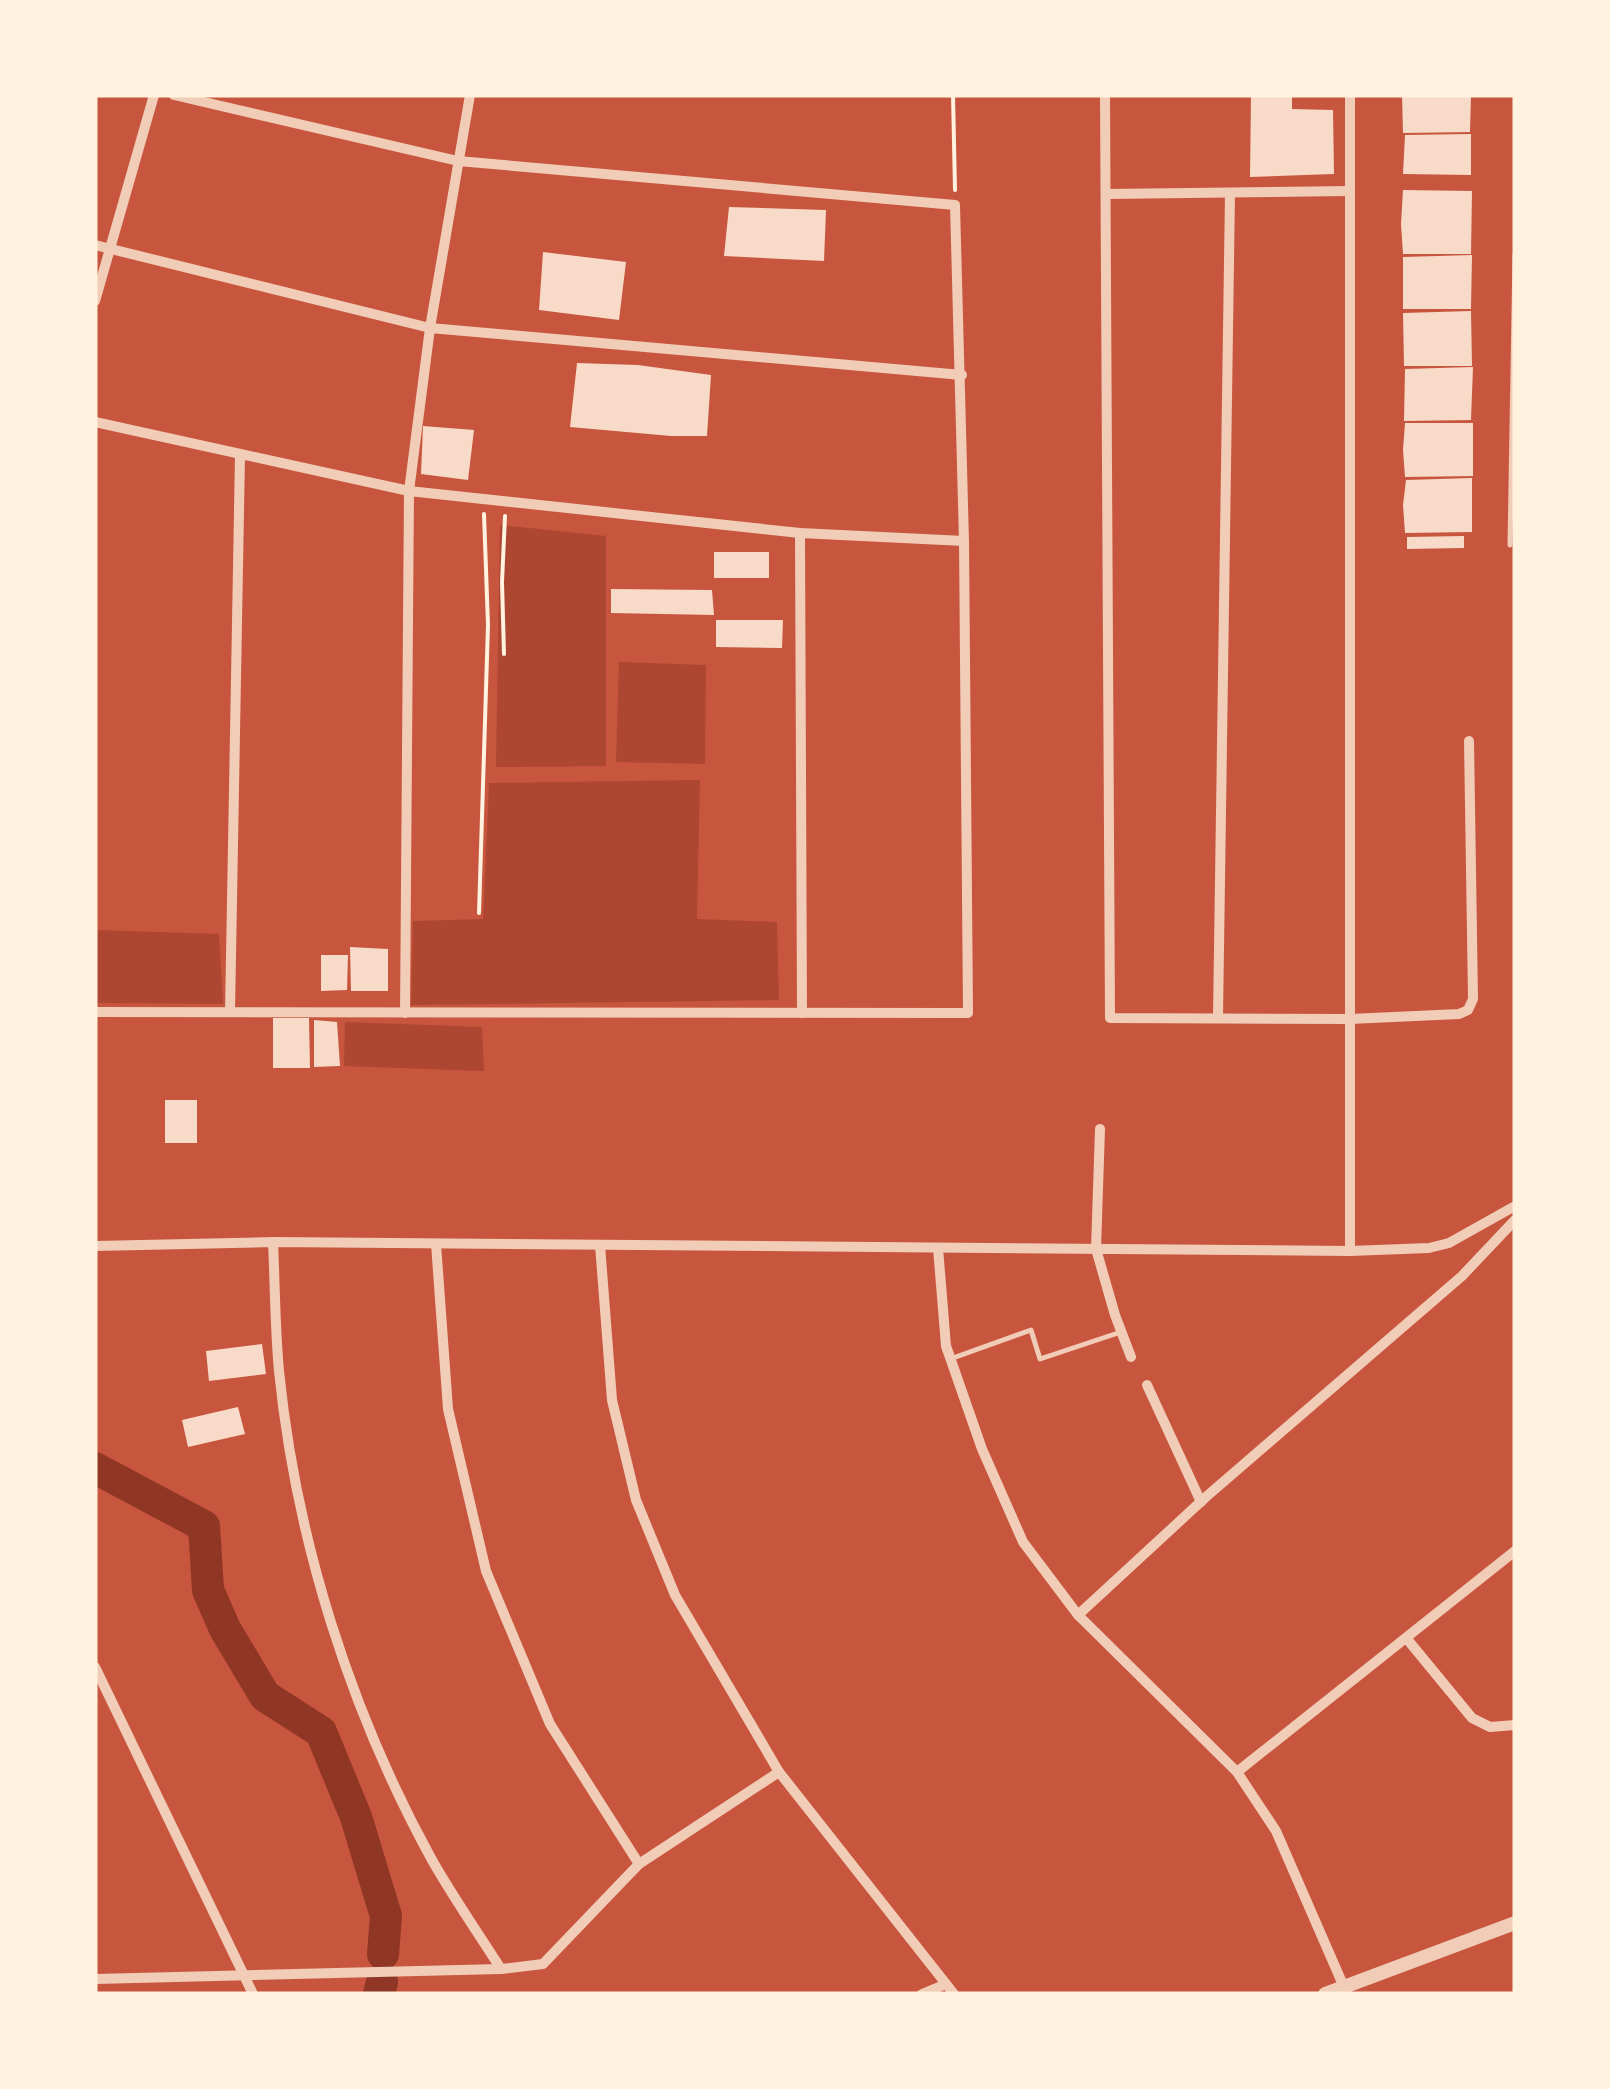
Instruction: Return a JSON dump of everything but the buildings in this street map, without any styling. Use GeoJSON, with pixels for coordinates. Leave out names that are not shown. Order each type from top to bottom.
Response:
{"type":"FeatureCollection","features":[{"type":"Feature","properties":{"kind":"street"},"geometry":{"type":"LineString","coordinates":[[95,301],[154,95]]}},
{"type":"Feature","properties":{"kind":"street"},"geometry":{"type":"LineString","coordinates":[[95,1012],[968,1013],[962,375],[956,205],[458,161],[174,95]]}},
{"type":"Feature","properties":{"kind":"street"},"geometry":{"type":"LineString","coordinates":[[406,1012],[409,491],[430,328],[470,95]]}},
{"type":"Feature","properties":{"kind":"street"},"geometry":{"type":"LineString","coordinates":[[1105,95],[1110,1018],[1350,1020],[1458,1014],[1468,1010],[1473,999],[1469,740]]}},
{"type":"Feature","properties":{"kind":"street"},"geometry":{"type":"LineString","coordinates":[[1350,95],[1350,1251]]}},
{"type":"Feature","properties":{"kind":"street"},"geometry":{"type":"LineString","coordinates":[[1106,194],[1350,191]]}},
{"type":"Feature","properties":{"kind":"street"},"geometry":{"type":"LineString","coordinates":[[1218,1018],[1230,193]]}},
{"type":"Feature","properties":{"kind":"street"},"geometry":{"type":"LineString","coordinates":[[95,246],[430,328],[962,375]]}},
{"type":"Feature","properties":{"kind":"street"},"geometry":{"type":"LineString","coordinates":[[95,422],[409,491],[800,533],[964,541]]}},
{"type":"Feature","properties":{"kind":"street"},"geometry":{"type":"LineString","coordinates":[[230,1012],[240,455]]}},
{"type":"Feature","properties":{"kind":"street"},"geometry":{"type":"LineString","coordinates":[[800,533],[802,1013]]}},
{"type":"Feature","properties":{"kind":"street"},"geometry":{"type":"LineString","coordinates":[[1100,1129],[1096,1249],[1131,1357]]}},
{"type":"Feature","properties":{"kind":"street"},"geometry":{"type":"LineString","coordinates":[[95,1246],[273,1242],[1350,1251],[1429,1248],[1449,1243],[1515,1206]]}},
{"type":"Feature","properties":{"kind":"street"},"geometry":{"type":"LineString","coordinates":[[1078,1614],[1462,1276],[1515,1220]]}},
{"type":"Feature","properties":{"kind":"street"},"geometry":{"type":"LineString","coordinates":[[273,1242],[279,1371],[299,1498],[331,1623],[376,1744],[424,1843],[501,1969]]}},
{"type":"Feature","properties":{"kind":"street"},"geometry":{"type":"LineString","coordinates":[[436,1244],[448,1410],[486,1571],[550,1724],[639,1864]]}},
{"type":"Feature","properties":{"kind":"street"},"geometry":{"type":"LineString","coordinates":[[600,1245],[612,1400],[636,1500],[675,1596],[779,1772],[950,1989],[922,1994]]}},
{"type":"Feature","properties":{"kind":"street"},"geometry":{"type":"LineString","coordinates":[[938,1248],[946,1346],[982,1450],[1023,1542],[1078,1614],[1238,1772],[1276,1831],[1346,1990]]}},
{"type":"Feature","properties":{"kind":"street"},"geometry":{"type":"LineString","coordinates":[[1147,1385],[1201,1502]]}},
{"type":"Feature","properties":{"kind":"street"},"geometry":{"type":"LineString","coordinates":[[1238,1772],[1515,1551]]}},
{"type":"Feature","properties":{"kind":"street"},"geometry":{"type":"LineString","coordinates":[[1408,1639],[1472,1718],[1490,1727],[1515,1725]]}},
{"type":"Feature","properties":{"kind":"street"},"geometry":{"type":"LineString","coordinates":[[95,1666],[253,1994]]}},
{"type":"Feature","properties":{"kind":"street"},"geometry":{"type":"LineString","coordinates":[[95,1979],[501,1969],[543,1964],[639,1864],[779,1772]]}},
{"type":"Feature","properties":{"kind":"street"},"geometry":{"type":"LineString","coordinates":[[1325,1994],[1346,1990],[1515,1923]]}},
{"type":"Feature","properties":{"kind":"lane"},"geometry":{"type":"LineString","coordinates":[[1510,545],[1515,254]]}},
{"type":"Feature","properties":{"kind":"lane"},"geometry":{"type":"LineString","coordinates":[[950,1359],[1032,1330],[1040,1359],[1121,1332]]}},
{"type":"Feature","properties":{"kind":"path"},"geometry":{"type":"LineString","coordinates":[[953,95],[956,205]]}},
{"type":"Feature","properties":{"kind":"path"},"geometry":{"type":"LineString","coordinates":[[479,913],[488,626],[484,499]]}},
{"type":"Feature","properties":{"kind":"path"},"geometry":{"type":"LineString","coordinates":[[504,654],[506,502]]}},
{"type":"Feature","properties":{"kind":"shaded area"},"geometry":{"type":"Polygon","coordinates":[[[500,525],[606,536],[606,766],[496,767],[500,525]]]}},
{"type":"Feature","properties":{"kind":"shaded area"},"geometry":{"type":"Polygon","coordinates":[[[619,662],[706,665],[705,764],[616,762],[619,662]]]}},
{"type":"Feature","properties":{"kind":"shaded area"},"geometry":{"type":"Polygon","coordinates":[[[700,780],[697,919],[777,922],[779,1000],[411,1005],[413,921],[483,919],[489,783],[700,780]]]}},
{"type":"Feature","properties":{"kind":"shaded area"},"geometry":{"type":"Polygon","coordinates":[[[95,930],[219,934],[223,1004],[95,1003],[95,930]]]}},
{"type":"Feature","properties":{"kind":"shaded area"},"geometry":{"type":"Polygon","coordinates":[[[345,1022],[482,1027],[484,1071],[344,1066],[345,1022]]]}},
{"type":"Feature","properties":{"kind":"waterway"},"geometry":{"type":"LineString","coordinates":[[95,1468],[204,1526],[208,1590],[225,1629],[265,1696],[321,1732],[356,1817],[386,1916],[383,1954]]}},
{"type":"Feature","properties":{"kind":"waterway"},"geometry":{"type":"LineString","coordinates":[[379,1994],[382,1982]]}}]}
